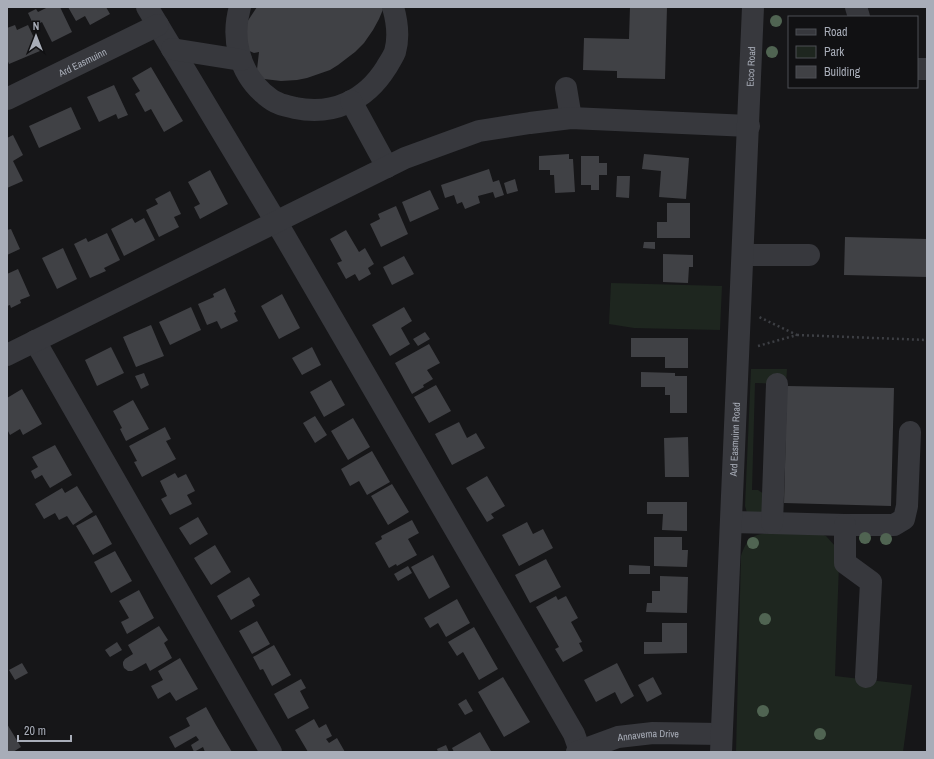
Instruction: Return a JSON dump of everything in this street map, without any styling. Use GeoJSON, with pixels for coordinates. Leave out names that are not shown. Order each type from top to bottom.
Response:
{"type":"FeatureCollection","features":[{"type":"Feature","properties":{"kind":"street"},"geometry":{"type":"LineString","coordinates":[[240,7],[236,37],[237,47],[246,71],[254,84],[266,96],[279,104],[314,110],[334,107],[351,101],[368,90],[376,81],[394,54],[397,29],[393,7]]}},
{"type":"Feature","properties":{"kind":"street","name":"Ecco Road"},"geometry":{"type":"LineString","coordinates":[[749,126],[753,7]]}},
{"type":"Feature","properties":{"kind":"street"},"geometry":{"type":"LineString","coordinates":[[154,13],[172,49],[276,222],[570,727],[574,734],[579,751]]}},
{"type":"Feature","properties":{"kind":"street","name":"Ard Easmuinn"},"geometry":{"type":"LineString","coordinates":[[7,99],[154,13]]}},
{"type":"Feature","properties":{"kind":"street"},"geometry":{"type":"LineString","coordinates":[[172,49],[241,60]]}},
{"type":"Feature","properties":{"kind":"street"},"geometry":{"type":"LineString","coordinates":[[566,88],[571,118]]}},
{"type":"Feature","properties":{"kind":"street"},"geometry":{"type":"LineString","coordinates":[[351,101],[387,167]]}},
{"type":"Feature","properties":{"kind":"street"},"geometry":{"type":"LineString","coordinates":[[7,355],[405,158],[479,131],[530,122],[571,118],[749,126]]}},
{"type":"Feature","properties":{"kind":"street","name":"Ard Easmuinn Road"},"geometry":{"type":"LineString","coordinates":[[721,743],[749,126]]}},
{"type":"Feature","properties":{"kind":"street"},"geometry":{"type":"LineString","coordinates":[[743,255],[809,255]]}},
{"type":"Feature","properties":{"kind":"street"},"geometry":{"type":"LineString","coordinates":[[35,341],[271,752]]}},
{"type":"Feature","properties":{"kind":"street"},"geometry":{"type":"LineString","coordinates":[[772,523],[777,384]]}},
{"type":"Feature","properties":{"kind":"street"},"geometry":{"type":"LineString","coordinates":[[731,522],[845,526],[894,526],[904,519],[907,506],[910,432]]}},
{"type":"Feature","properties":{"kind":"street"},"geometry":{"type":"LineString","coordinates":[[845,526],[845,563],[871,582],[866,677]]}},
{"type":"Feature","properties":{"kind":"street","name":"Annaverna Drive"},"geometry":{"type":"LineString","coordinates":[[579,751],[618,737],[653,733],[721,743]]}},
{"type":"Feature","properties":{"kind":"path"},"geometry":{"type":"LineString","coordinates":[[741,309],[796,334]]}},
{"type":"Feature","properties":{"kind":"path"},"geometry":{"type":"LineString","coordinates":[[739,351],[796,334],[927,340]]}},
{"type":"Feature","properties":{"kind":"green space"},"geometry":{"type":"Polygon","coordinates":[[[611,283],[722,286],[720,330],[634,328],[609,324],[611,283]]]}},
{"type":"Feature","properties":{"kind":"green space"},"geometry":{"type":"Polygon","coordinates":[[[751,369],[787,369],[786,384],[755,383],[752,490],[758,490],[764,494],[762,515],[747,513],[745,506],[751,369]]]}},
{"type":"Feature","properties":{"kind":"green space"},"geometry":{"type":"Polygon","coordinates":[[[818,533],[826,536],[835,546],[839,564],[835,676],[912,685],[903,752],[736,752],[741,556],[744,548],[751,538],[761,534],[818,533]]]}},
{"type":"Feature","properties":{"kind":"building"},"geometry":{"type":"Polygon","coordinates":[[[48,7],[60,7],[72,32],[52,42],[42,22],[34,26],[28,13],[36,9],[38,12],[48,7]]]}},
{"type":"Feature","properties":{"kind":"building"},"geometry":{"type":"Polygon","coordinates":[[[68,7],[106,7],[110,14],[90,25],[85,16],[76,21],[68,7]]]}},
{"type":"Feature","properties":{"kind":"building"},"geometry":{"type":"Polygon","coordinates":[[[257,7],[384,7],[373,30],[364,43],[338,65],[330,70],[307,78],[281,81],[256,78],[259,52],[254,53],[247,50],[247,22],[257,7]]]}},
{"type":"Feature","properties":{"kind":"building"},"geometry":{"type":"Polygon","coordinates":[[[630,7],[667,7],[665,79],[617,78],[617,71],[583,70],[584,38],[629,39],[630,7]]]}},
{"type":"Feature","properties":{"kind":"building"},"geometry":{"type":"Polygon","coordinates":[[[15,25],[17,30],[28,25],[40,51],[9,64],[7,59],[7,28],[15,25]]]}},
{"type":"Feature","properties":{"kind":"building"},"geometry":{"type":"Polygon","coordinates":[[[151,67],[183,121],[164,132],[151,109],[145,112],[135,94],[140,91],[132,78],[151,67]]]}},
{"type":"Feature","properties":{"kind":"building"},"geometry":{"type":"Polygon","coordinates":[[[114,85],[128,115],[118,119],[116,114],[99,122],[87,97],[114,85]]]}},
{"type":"Feature","properties":{"kind":"building"},"geometry":{"type":"Polygon","coordinates":[[[71,107],[81,129],[39,148],[29,126],[71,107]]]}},
{"type":"Feature","properties":{"kind":"building"},"geometry":{"type":"Polygon","coordinates":[[[13,135],[23,155],[13,161],[23,181],[7,188],[7,138],[13,135]]]}},
{"type":"Feature","properties":{"kind":"building"},"geometry":{"type":"Polygon","coordinates":[[[569,154],[569,159],[573,159],[575,192],[555,193],[554,175],[550,175],[550,170],[539,170],[539,156],[569,154]]]}},
{"type":"Feature","properties":{"kind":"building"},"geometry":{"type":"Polygon","coordinates":[[[644,154],[689,158],[686,199],[659,197],[661,171],[642,169],[644,154]]]}},
{"type":"Feature","properties":{"kind":"building"},"geometry":{"type":"Polygon","coordinates":[[[581,156],[599,156],[599,163],[607,163],[607,175],[599,175],[599,190],[591,190],[591,185],[581,185],[581,156]]]}},
{"type":"Feature","properties":{"kind":"building"},"geometry":{"type":"Polygon","coordinates":[[[489,169],[493,182],[499,180],[504,195],[495,198],[493,192],[478,196],[480,203],[465,209],[462,202],[457,204],[454,195],[445,198],[441,185],[489,169]]]}},
{"type":"Feature","properties":{"kind":"building"},"geometry":{"type":"Polygon","coordinates":[[[210,170],[228,204],[200,219],[194,207],[200,204],[188,182],[210,170]]]}},
{"type":"Feature","properties":{"kind":"building"},"geometry":{"type":"Polygon","coordinates":[[[617,176],[630,176],[629,198],[616,197],[617,176]]]}},
{"type":"Feature","properties":{"kind":"building"},"geometry":{"type":"Polygon","coordinates":[[[515,179],[518,191],[507,194],[504,183],[515,179]]]}},
{"type":"Feature","properties":{"kind":"building"},"geometry":{"type":"Polygon","coordinates":[[[430,190],[439,209],[410,222],[402,202],[430,190]]]}},
{"type":"Feature","properties":{"kind":"building"},"geometry":{"type":"Polygon","coordinates":[[[170,191],[181,214],[174,217],[179,227],[159,237],[146,210],[158,204],[155,199],[170,191]]]}},
{"type":"Feature","properties":{"kind":"building"},"geometry":{"type":"Polygon","coordinates":[[[667,203],[690,203],[690,238],[657,238],[657,222],[667,222],[667,203]]]}},
{"type":"Feature","properties":{"kind":"building"},"geometry":{"type":"Polygon","coordinates":[[[396,206],[408,234],[381,247],[370,224],[380,219],[378,214],[396,206]]]}},
{"type":"Feature","properties":{"kind":"building"},"geometry":{"type":"Polygon","coordinates":[[[132,218],[135,223],[144,218],[155,240],[124,256],[111,229],[132,218]]]}},
{"type":"Feature","properties":{"kind":"building"},"geometry":{"type":"Polygon","coordinates":[[[11,229],[20,249],[7,255],[7,230],[11,229]]]}},
{"type":"Feature","properties":{"kind":"building"},"geometry":{"type":"Polygon","coordinates":[[[346,230],[359,252],[365,248],[374,264],[368,268],[371,274],[359,281],[355,274],[346,279],[337,263],[342,261],[330,239],[346,230]]]}},
{"type":"Feature","properties":{"kind":"building"},"geometry":{"type":"Polygon","coordinates":[[[107,233],[120,260],[104,268],[106,271],[90,278],[74,244],[86,238],[88,242],[107,233]]]}},
{"type":"Feature","properties":{"kind":"building"},"geometry":{"type":"Polygon","coordinates":[[[845,237],[927,239],[927,277],[844,275],[845,237]]]}},
{"type":"Feature","properties":{"kind":"building"},"geometry":{"type":"Polygon","coordinates":[[[644,242],[655,242],[655,249],[643,248],[644,242]]]}},
{"type":"Feature","properties":{"kind":"building"},"geometry":{"type":"Polygon","coordinates":[[[63,248],[77,279],[57,289],[42,258],[63,248]]]}},
{"type":"Feature","properties":{"kind":"building"},"geometry":{"type":"Polygon","coordinates":[[[663,254],[693,255],[693,267],[689,267],[688,283],[663,282],[663,254]]]}},
{"type":"Feature","properties":{"kind":"building"},"geometry":{"type":"Polygon","coordinates":[[[404,256],[414,274],[392,285],[383,267],[404,256]]]}},
{"type":"Feature","properties":{"kind":"building"},"geometry":{"type":"Polygon","coordinates":[[[18,269],[30,296],[20,300],[21,303],[11,308],[10,305],[7,306],[7,274],[18,269]]]}},
{"type":"Feature","properties":{"kind":"building"},"geometry":{"type":"Polygon","coordinates":[[[225,288],[236,312],[234,313],[238,321],[221,329],[217,321],[207,325],[198,304],[214,297],[213,294],[225,288]]]}},
{"type":"Feature","properties":{"kind":"building"},"geometry":{"type":"Polygon","coordinates":[[[282,294],[300,328],[279,339],[261,306],[282,294]]]}},
{"type":"Feature","properties":{"kind":"building"},"geometry":{"type":"Polygon","coordinates":[[[191,307],[201,330],[170,345],[159,322],[191,307]]]}},
{"type":"Feature","properties":{"kind":"building"},"geometry":{"type":"Polygon","coordinates":[[[404,307],[412,321],[401,328],[410,344],[390,356],[372,325],[404,307]]]}},
{"type":"Feature","properties":{"kind":"building"},"geometry":{"type":"Polygon","coordinates":[[[151,325],[164,356],[136,367],[123,337],[151,325]]]}},
{"type":"Feature","properties":{"kind":"building"},"geometry":{"type":"Polygon","coordinates":[[[425,332],[430,339],[418,346],[413,339],[425,332]]]}},
{"type":"Feature","properties":{"kind":"building"},"geometry":{"type":"Polygon","coordinates":[[[631,338],[688,338],[688,368],[665,368],[665,357],[631,357],[631,338]]]}},
{"type":"Feature","properties":{"kind":"building"},"geometry":{"type":"Polygon","coordinates":[[[429,344],[440,363],[427,370],[433,379],[423,385],[424,387],[412,394],[395,363],[429,344]]]}},
{"type":"Feature","properties":{"kind":"building"},"geometry":{"type":"Polygon","coordinates":[[[111,347],[124,373],[97,386],[85,360],[111,347]]]}},
{"type":"Feature","properties":{"kind":"building"},"geometry":{"type":"Polygon","coordinates":[[[312,347],[321,365],[302,375],[292,358],[312,347]]]}},
{"type":"Feature","properties":{"kind":"building"},"geometry":{"type":"Polygon","coordinates":[[[641,372],[675,373],[675,376],[687,376],[687,413],[670,413],[670,395],[665,395],[665,387],[641,387],[641,372]]]}},
{"type":"Feature","properties":{"kind":"building"},"geometry":{"type":"Polygon","coordinates":[[[144,373],[149,385],[141,389],[135,376],[144,373]]]}},
{"type":"Feature","properties":{"kind":"building"},"geometry":{"type":"Polygon","coordinates":[[[331,380],[345,405],[324,417],[310,392],[331,380]]]}},
{"type":"Feature","properties":{"kind":"building"},"geometry":{"type":"Polygon","coordinates":[[[436,385],[451,411],[429,423],[414,397],[436,385]]]}},
{"type":"Feature","properties":{"kind":"building"},"geometry":{"type":"Polygon","coordinates":[[[787,386],[894,388],[891,506],[784,503],[787,386]]]}},
{"type":"Feature","properties":{"kind":"building"},"geometry":{"type":"Polygon","coordinates":[[[22,389],[42,424],[23,435],[20,429],[10,435],[7,429],[7,398],[22,389]]]}},
{"type":"Feature","properties":{"kind":"building"},"geometry":{"type":"Polygon","coordinates":[[[133,400],[149,429],[126,441],[120,429],[122,428],[113,411],[133,400]]]}},
{"type":"Feature","properties":{"kind":"building"},"geometry":{"type":"Polygon","coordinates":[[[315,416],[327,435],[315,443],[303,423],[315,416]]]}},
{"type":"Feature","properties":{"kind":"building"},"geometry":{"type":"Polygon","coordinates":[[[353,418],[370,447],[348,460],[331,431],[353,418]]]}},
{"type":"Feature","properties":{"kind":"building"},"geometry":{"type":"Polygon","coordinates":[[[459,422],[467,438],[476,433],[485,448],[452,465],[435,434],[459,422]]]}},
{"type":"Feature","properties":{"kind":"building"},"geometry":{"type":"Polygon","coordinates":[[[165,427],[171,439],[166,441],[176,459],[142,477],[134,462],[137,461],[129,446],[165,427]]]}},
{"type":"Feature","properties":{"kind":"building"},"geometry":{"type":"Polygon","coordinates":[[[688,437],[689,477],[665,477],[664,438],[688,437]]]}},
{"type":"Feature","properties":{"kind":"building"},"geometry":{"type":"Polygon","coordinates":[[[55,445],[72,475],[50,488],[42,475],[35,479],[31,471],[38,467],[32,457],[55,445]]]}},
{"type":"Feature","properties":{"kind":"building"},"geometry":{"type":"Polygon","coordinates":[[[372,451],[390,482],[367,495],[359,481],[350,486],[341,469],[372,451]]]}},
{"type":"Feature","properties":{"kind":"building"},"geometry":{"type":"Polygon","coordinates":[[[175,473],[178,478],[186,474],[195,491],[187,495],[192,504],[170,515],[161,499],[167,496],[160,481],[175,473]]]}},
{"type":"Feature","properties":{"kind":"building"},"geometry":{"type":"Polygon","coordinates":[[[487,476],[505,506],[491,514],[494,518],[487,522],[466,488],[487,476]]]}},
{"type":"Feature","properties":{"kind":"building"},"geometry":{"type":"Polygon","coordinates":[[[392,484],[409,512],[388,525],[371,496],[392,484]]]}},
{"type":"Feature","properties":{"kind":"building"},"geometry":{"type":"Polygon","coordinates":[[[77,486],[93,512],[73,525],[67,516],[59,520],[55,513],[44,519],[35,504],[62,488],[65,493],[77,486]]]}},
{"type":"Feature","properties":{"kind":"building"},"geometry":{"type":"Polygon","coordinates":[[[647,502],[687,502],[687,531],[662,530],[663,514],[647,514],[647,502]]]}},
{"type":"Feature","properties":{"kind":"building"},"geometry":{"type":"Polygon","coordinates":[[[96,515],[112,544],[93,555],[76,526],[96,515]]]}},
{"type":"Feature","properties":{"kind":"building"},"geometry":{"type":"Polygon","coordinates":[[[198,517],[208,534],[190,545],[179,528],[198,517]]]}},
{"type":"Feature","properties":{"kind":"building"},"geometry":{"type":"Polygon","coordinates":[[[412,520],[419,533],[408,539],[417,555],[397,566],[396,564],[389,568],[375,543],[382,539],[381,536],[412,520]]]}},
{"type":"Feature","properties":{"kind":"building"},"geometry":{"type":"Polygon","coordinates":[[[527,522],[533,534],[543,529],[553,548],[519,566],[502,535],[527,522]]]}},
{"type":"Feature","properties":{"kind":"building"},"geometry":{"type":"Polygon","coordinates":[[[654,537],[682,537],[682,550],[688,550],[687,567],[654,566],[654,537]]]}},
{"type":"Feature","properties":{"kind":"building"},"geometry":{"type":"Polygon","coordinates":[[[215,545],[231,572],[211,585],[194,558],[215,545]]]}},
{"type":"Feature","properties":{"kind":"building"},"geometry":{"type":"Polygon","coordinates":[[[115,551],[132,581],[111,593],[94,562],[115,551]]]}},
{"type":"Feature","properties":{"kind":"building"},"geometry":{"type":"Polygon","coordinates":[[[433,555],[450,587],[429,599],[411,567],[433,555]]]}},
{"type":"Feature","properties":{"kind":"building"},"geometry":{"type":"Polygon","coordinates":[[[546,559],[561,587],[530,603],[515,575],[546,559]]]}},
{"type":"Feature","properties":{"kind":"building"},"geometry":{"type":"Polygon","coordinates":[[[629,565],[650,566],[650,574],[629,574],[629,565]]]}},
{"type":"Feature","properties":{"kind":"building"},"geometry":{"type":"Polygon","coordinates":[[[408,566],[412,573],[398,581],[394,574],[408,566]]]}},
{"type":"Feature","properties":{"kind":"building"},"geometry":{"type":"Polygon","coordinates":[[[660,576],[688,577],[687,613],[646,612],[647,603],[652,603],[652,591],[660,591],[660,576]]]}},
{"type":"Feature","properties":{"kind":"building"},"geometry":{"type":"Polygon","coordinates":[[[249,577],[260,595],[252,600],[255,606],[231,620],[217,596],[249,577]]]}},
{"type":"Feature","properties":{"kind":"building"},"geometry":{"type":"Polygon","coordinates":[[[139,590],[154,618],[127,634],[121,622],[129,618],[119,601],[139,590]]]}},
{"type":"Feature","properties":{"kind":"building"},"geometry":{"type":"Polygon","coordinates":[[[556,596],[558,600],[566,596],[578,618],[571,622],[582,642],[579,643],[583,651],[563,662],[555,649],[559,647],[536,607],[556,596]]]}},
{"type":"Feature","properties":{"kind":"building"},"geometry":{"type":"Polygon","coordinates":[[[457,599],[470,623],[446,637],[438,623],[430,628],[424,618],[457,599]]]}},
{"type":"Feature","properties":{"kind":"building"},"geometry":{"type":"Polygon","coordinates":[[[257,621],[270,644],[252,654],[239,631],[257,621]]]}},
{"type":"Feature","properties":{"kind":"building"},"geometry":{"type":"Polygon","coordinates":[[[662,623],[687,623],[687,653],[644,654],[644,642],[662,642],[662,623]]]}},
{"type":"Feature","properties":{"kind":"building"},"geometry":{"type":"Polygon","coordinates":[[[159,626],[168,640],[164,643],[172,658],[150,671],[146,663],[132,671],[128,671],[124,668],[123,662],[133,654],[128,645],[159,626]]]}},
{"type":"Feature","properties":{"kind":"building"},"geometry":{"type":"Polygon","coordinates":[[[474,627],[498,669],[479,680],[463,652],[457,656],[448,642],[474,627]]]}},
{"type":"Feature","properties":{"kind":"building"},"geometry":{"type":"Polygon","coordinates":[[[117,642],[122,650],[110,657],[105,650],[117,642]]]}},
{"type":"Feature","properties":{"kind":"building"},"geometry":{"type":"Polygon","coordinates":[[[274,645],[291,675],[272,686],[263,669],[260,670],[253,657],[274,645]]]}},
{"type":"Feature","properties":{"kind":"building"},"geometry":{"type":"Polygon","coordinates":[[[180,658],[198,689],[176,701],[170,692],[158,699],[151,686],[163,680],[158,671],[180,658]]]}},
{"type":"Feature","properties":{"kind":"building"},"geometry":{"type":"Polygon","coordinates":[[[22,663],[28,673],[15,680],[9,670],[22,663]]]}},
{"type":"Feature","properties":{"kind":"building"},"geometry":{"type":"Polygon","coordinates":[[[617,663],[634,696],[621,704],[615,692],[596,702],[584,680],[617,663]]]}},
{"type":"Feature","properties":{"kind":"building"},"geometry":{"type":"Polygon","coordinates":[[[503,677],[530,722],[504,737],[478,692],[503,677]]]}},
{"type":"Feature","properties":{"kind":"building"},"geometry":{"type":"Polygon","coordinates":[[[653,677],[662,694],[647,702],[638,685],[653,677]]]}},
{"type":"Feature","properties":{"kind":"building"},"geometry":{"type":"Polygon","coordinates":[[[301,679],[306,688],[300,691],[309,708],[288,719],[274,694],[301,679]]]}},
{"type":"Feature","properties":{"kind":"building"},"geometry":{"type":"Polygon","coordinates":[[[466,699],[473,711],[465,715],[458,704],[466,699]]]}},
{"type":"Feature","properties":{"kind":"building"},"geometry":{"type":"Polygon","coordinates":[[[206,707],[232,752],[205,752],[203,747],[194,752],[191,745],[199,740],[196,736],[175,748],[169,737],[190,726],[186,718],[206,707]]]}},
{"type":"Feature","properties":{"kind":"building"},"geometry":{"type":"Polygon","coordinates":[[[314,719],[319,728],[326,724],[332,736],[326,739],[329,743],[337,738],[345,752],[308,752],[295,730],[314,719]]]}},
{"type":"Feature","properties":{"kind":"building"},"geometry":{"type":"Polygon","coordinates":[[[7,724],[21,747],[13,752],[7,752],[7,724]]]}},
{"type":"Feature","properties":{"kind":"building"},"geometry":{"type":"Polygon","coordinates":[[[480,732],[491,751],[490,752],[454,752],[452,748],[480,732]]]}},
{"type":"Feature","properties":{"kind":"building"},"geometry":{"type":"Polygon","coordinates":[[[446,745],[449,752],[438,752],[437,749],[446,745]]]}}]}
